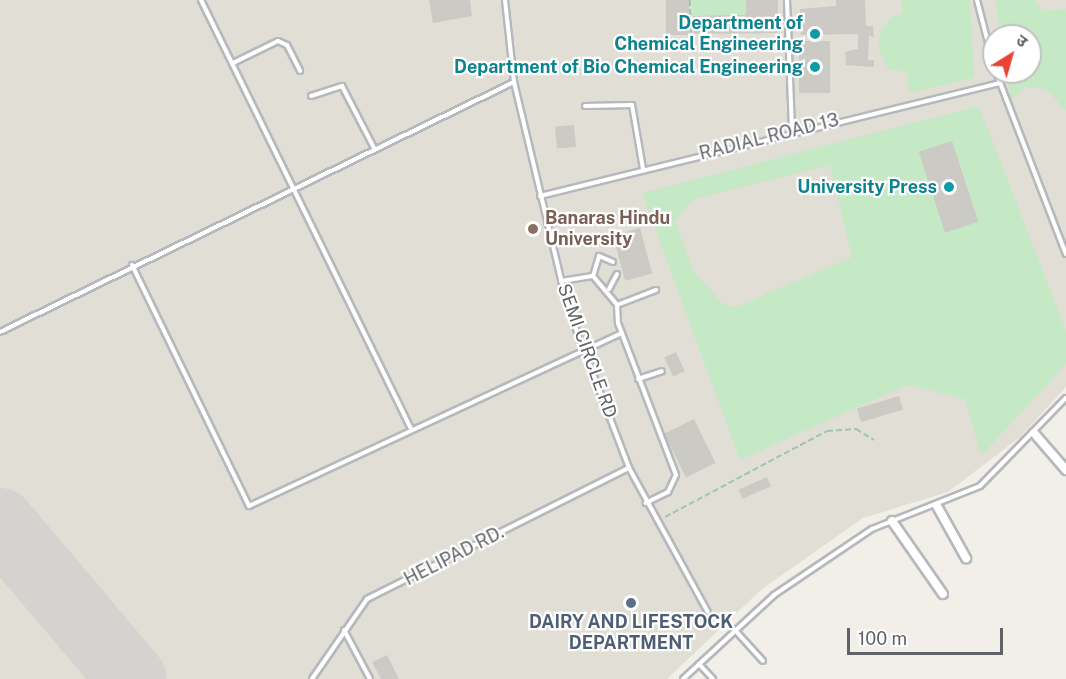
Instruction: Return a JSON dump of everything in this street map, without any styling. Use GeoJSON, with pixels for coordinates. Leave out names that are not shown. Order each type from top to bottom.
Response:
{"type":"FeatureCollection","features":[{"type":"Feature","properties":{"kind":"street"},"geometry":{"type":"LineString","coordinates":[[1034,433],[1066,470]]}},
{"type":"Feature","properties":{"kind":"street"},"geometry":{"type":"LineString","coordinates":[[937,506],[966,558]]}},
{"type":"Feature","properties":{"kind":"street"},"geometry":{"type":"LineString","coordinates":[[892,521],[943,594]]}},
{"type":"Feature","properties":{"kind":"lane"},"geometry":{"type":"LineString","coordinates":[[201,0],[411,429]]}},
{"type":"Feature","properties":{"kind":"lane","name":"SEMI CIRCLE RD"},"geometry":{"type":"LineString","coordinates":[[505,0],[514,82],[561,281],[628,468],[708,612]]}},
{"type":"Feature","properties":{"kind":"lane"},"geometry":{"type":"LineString","coordinates":[[787,0],[792,130]]}},
{"type":"Feature","properties":{"kind":"lane"},"geometry":{"type":"LineString","coordinates":[[977,0],[983,24]]}},
{"type":"Feature","properties":{"kind":"lane"},"geometry":{"type":"LineString","coordinates":[[233,63],[278,41],[287,45],[300,72]]}},
{"type":"Feature","properties":{"kind":"lane"},"geometry":{"type":"LineString","coordinates":[[0,332],[291,187],[514,82]]}},
{"type":"Feature","properties":{"kind":"lane","name":"RADIAL ROAD 13"},"geometry":{"type":"LineString","coordinates":[[540,196],[792,130],[995,84]]}},
{"type":"Feature","properties":{"kind":"lane"},"geometry":{"type":"LineString","coordinates":[[999,84],[1066,253]]}},
{"type":"Feature","properties":{"kind":"lane"},"geometry":{"type":"LineString","coordinates":[[311,96],[342,86],[374,148]]}},
{"type":"Feature","properties":{"kind":"lane"},"geometry":{"type":"LineString","coordinates":[[585,106],[632,105],[643,169]]}},
{"type":"Feature","properties":{"kind":"lane"},"geometry":{"type":"LineString","coordinates":[[593,276],[600,256],[613,262]]}},
{"type":"Feature","properties":{"kind":"lane"},"geometry":{"type":"LineString","coordinates":[[132,265],[249,506],[585,346],[622,333]]}},
{"type":"Feature","properties":{"kind":"lane"},"geometry":{"type":"LineString","coordinates":[[609,289],[617,274]]}},
{"type":"Feature","properties":{"kind":"lane"},"geometry":{"type":"LineString","coordinates":[[561,281],[593,276],[609,289],[617,305],[622,333],[675,475],[668,492],[645,502]]}},
{"type":"Feature","properties":{"kind":"lane"},"geometry":{"type":"LineString","coordinates":[[617,305],[656,290]]}},
{"type":"Feature","properties":{"kind":"lane"},"geometry":{"type":"LineString","coordinates":[[638,379],[662,371]]}},
{"type":"Feature","properties":{"kind":"lane"},"geometry":{"type":"LineString","coordinates":[[683,679],[734,629],[774,595],[892,521],[937,506],[980,486],[1066,398]]}},
{"type":"Feature","properties":{"kind":"lane","name":"HELIPAD RD."},"geometry":{"type":"LineString","coordinates":[[312,679],[343,629],[367,599],[628,468]]}},
{"type":"Feature","properties":{"kind":"lane"},"geometry":{"type":"LineString","coordinates":[[343,629],[370,679]]}},
{"type":"Feature","properties":{"kind":"lane"},"geometry":{"type":"LineString","coordinates":[[734,629],[763,661]]}},
{"type":"Feature","properties":{"kind":"lane"},"geometry":{"type":"LineString","coordinates":[[699,664],[713,679]]}},
{"type":"Feature","properties":{"kind":"path"},"geometry":{"type":"LineString","coordinates":[[690,0],[691,33]]}},
{"type":"Feature","properties":{"kind":"path"},"geometry":{"type":"LineString","coordinates":[[656,522],[827,430],[856,429],[874,440]]}},
{"type":"Feature","properties":{"kind":"shaded area","name":"Banaras Hindu University"},"geometry":{"type":"Polygon","coordinates":[[[0,0],[1066,0],[1066,387],[1020,437],[948,492],[863,518],[762,589],[667,679],[0,679],[0,0]]]}},
{"type":"Feature","properties":{"kind":"green space"},"geometry":{"type":"Polygon","coordinates":[[[692,0],[746,0],[746,16],[692,16],[692,0]]]}},
{"type":"Feature","properties":{"kind":"green space"},"geometry":{"type":"Polygon","coordinates":[[[901,0],[970,0],[974,78],[909,93],[908,72],[888,69],[878,48],[881,31],[892,16],[902,14],[901,0]]]}},
{"type":"Feature","properties":{"kind":"green space"},"geometry":{"type":"Polygon","coordinates":[[[995,0],[1035,0],[1043,11],[1066,9],[1066,111],[1046,89],[1025,87],[1011,100],[1008,84],[1042,84],[1042,24],[999,24],[995,0]]]}},
{"type":"Feature","properties":{"kind":"green space"},"geometry":{"type":"Polygon","coordinates":[[[979,106],[1066,331],[1066,364],[981,456],[965,399],[907,385],[740,460],[642,193],[979,106]],[[830,165],[694,199],[675,221],[693,270],[722,303],[736,307],[852,257],[830,165]]]}},
{"type":"Feature","properties":{"kind":"building"},"geometry":{"type":"Polygon","coordinates":[[[429,0],[470,0],[472,16],[433,23],[429,0]]]}},
{"type":"Feature","properties":{"kind":"building"},"geometry":{"type":"Polygon","coordinates":[[[666,0],[689,0],[689,35],[666,35],[666,0]]]}},
{"type":"Feature","properties":{"kind":"building"},"geometry":{"type":"Polygon","coordinates":[[[746,0],[778,0],[778,33],[693,34],[693,16],[746,15],[746,0]]]}},
{"type":"Feature","properties":{"kind":"building","name":"Department of Chemical Engineering"},"geometry":{"type":"Polygon","coordinates":[[[836,0],[865,0],[866,26],[873,26],[874,37],[869,36],[868,60],[874,60],[874,67],[846,65],[845,52],[858,49],[858,34],[801,35],[800,9],[836,6],[836,0]]]}},
{"type":"Feature","properties":{"kind":"building","name":"Department of Bio Chemical Engineering"},"geometry":{"type":"Polygon","coordinates":[[[799,41],[830,41],[830,93],[799,93],[799,41]]]}},
{"type":"Feature","properties":{"kind":"building"},"geometry":{"type":"Polygon","coordinates":[[[574,125],[576,147],[557,149],[555,127],[574,125]]]}},
{"type":"Feature","properties":{"kind":"building","name":"University Press"},"geometry":{"type":"Polygon","coordinates":[[[952,141],[978,222],[945,233],[919,152],[952,141]]]}},
{"type":"Feature","properties":{"kind":"building"},"geometry":{"type":"Polygon","coordinates":[[[640,228],[652,273],[625,281],[613,235],[640,228]]]}},
{"type":"Feature","properties":{"kind":"building"},"geometry":{"type":"Polygon","coordinates":[[[676,352],[685,371],[673,377],[664,357],[676,352]]]}},
{"type":"Feature","properties":{"kind":"building"},"geometry":{"type":"Polygon","coordinates":[[[899,396],[903,409],[861,422],[857,409],[899,396]]]}},
{"type":"Feature","properties":{"kind":"building"},"geometry":{"type":"Polygon","coordinates":[[[694,419],[715,463],[686,478],[664,433],[694,419]]]}},
{"type":"Feature","properties":{"kind":"building"},"geometry":{"type":"Polygon","coordinates":[[[767,477],[771,486],[743,499],[739,490],[767,477]]]}},
{"type":"Feature","properties":{"kind":"building"},"geometry":{"type":"Polygon","coordinates":[[[387,655],[399,679],[381,679],[372,662],[387,655]]]}},
{"type":"Feature","properties":{"kind":"runway"},"geometry":{"type":"LineString","coordinates":[[0,523],[132,679]]}},
{"type":"Feature","properties":{"kind":"place","name":"Department of Chemical Engineering"},"geometry":{"type":"Point","coordinates":[815,34]}},
{"type":"Feature","properties":{"kind":"place","name":"Department of Bio Chemical Engineering"},"geometry":{"type":"Point","coordinates":[815,67]}},
{"type":"Feature","properties":{"kind":"place","name":"University Press"},"geometry":{"type":"Point","coordinates":[949,187]}},
{"type":"Feature","properties":{"kind":"place","name":"Banaras Hindu University"},"geometry":{"type":"Point","coordinates":[533,229]}},
{"type":"Feature","properties":{"kind":"place","name":"DAIRY AND LIFESTOCK DEPARTMENT"},"geometry":{"type":"Point","coordinates":[631,603]}}]}
